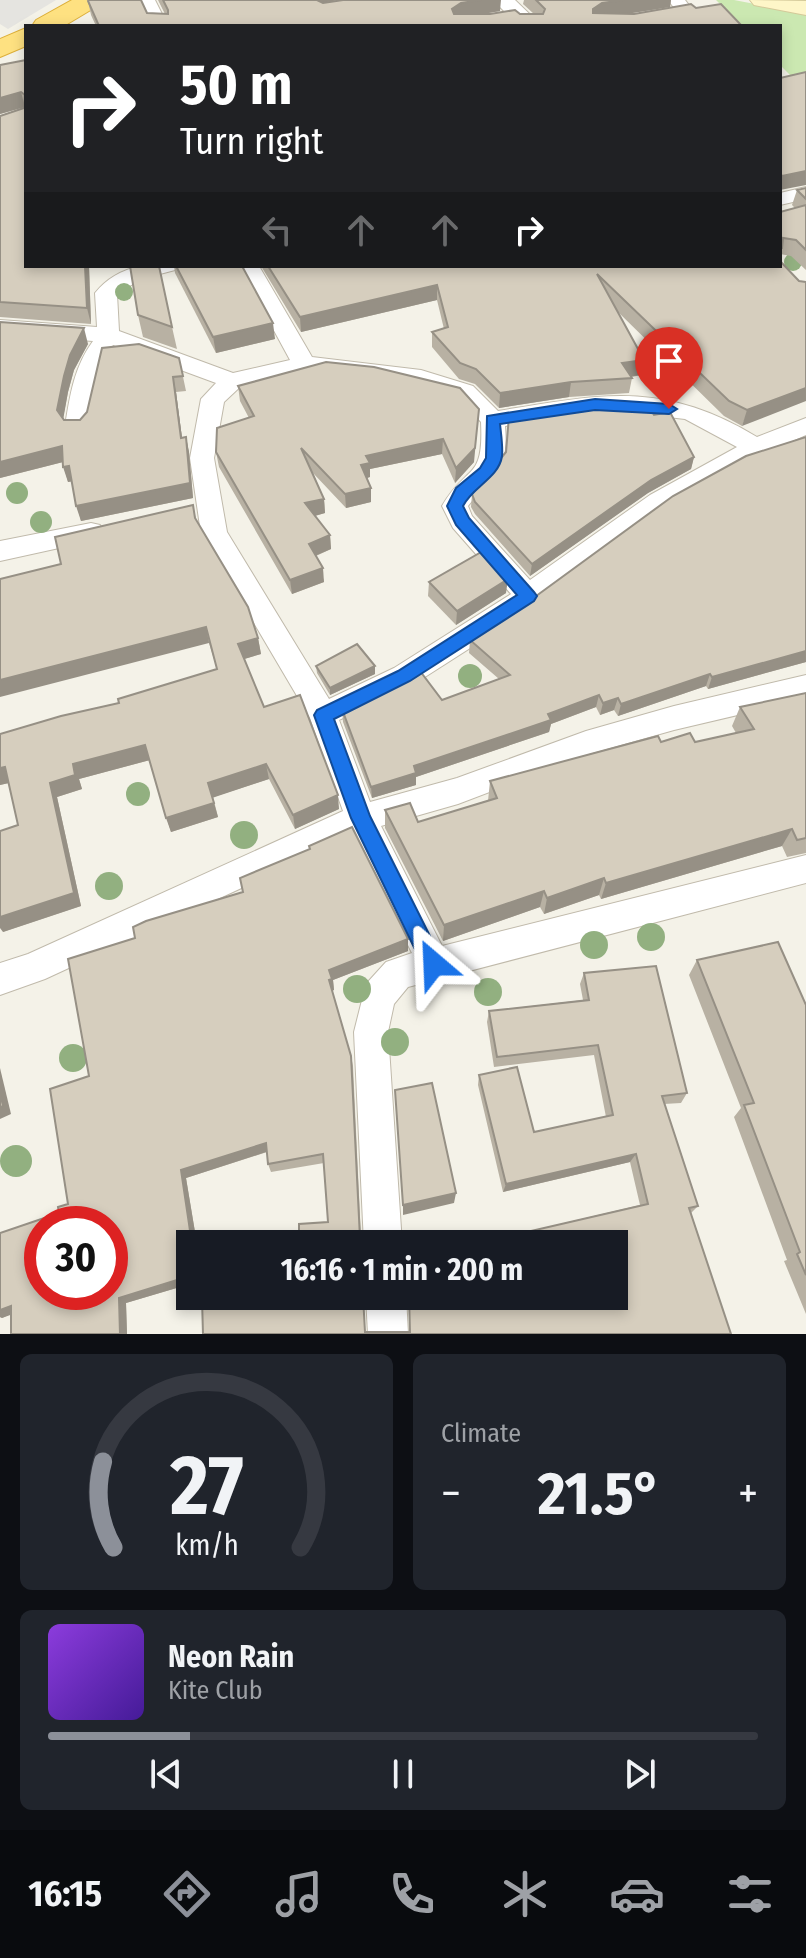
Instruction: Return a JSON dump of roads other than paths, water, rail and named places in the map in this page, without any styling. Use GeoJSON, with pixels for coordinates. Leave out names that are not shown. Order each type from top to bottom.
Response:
{"type":"FeatureCollection","features":[{"type":"Feature","properties":{"kind":"highway"},"geometry":{"type":"LineString","coordinates":[[48,24],[90,0]]}},
{"type":"Feature","properties":{"kind":"highway"},"geometry":{"type":"LineString","coordinates":[[0,49],[24,37]]}},
{"type":"Feature","properties":{"kind":"main road"},"geometry":{"type":"LineString","coordinates":[[762,0],[806,8]]}},
{"type":"Feature","properties":{"kind":"street"},"geometry":{"type":"LineString","coordinates":[[147,0],[159,24]]}},
{"type":"Feature","properties":{"kind":"street"},"geometry":{"type":"LineString","coordinates":[[613,24],[677,13]]}},
{"type":"Feature","properties":{"kind":"street"},"geometry":{"type":"LineString","coordinates":[[77,426],[91,360],[108,335],[106,293],[115,282],[135,273],[159,268]]}},
{"type":"Feature","properties":{"kind":"street"},"geometry":{"type":"LineString","coordinates":[[250,268],[304,364]]}},
{"type":"Feature","properties":{"kind":"street"},"geometry":{"type":"LineString","coordinates":[[0,327],[108,335],[232,381]]}},
{"type":"Feature","properties":{"kind":"street"},"geometry":{"type":"LineString","coordinates":[[434,964],[361,818],[323,715],[214,533],[202,458],[213,399],[232,381],[304,364],[413,375],[465,391],[493,420],[494,458],[486,472],[462,493],[455,506],[462,521],[528,596]]}},
{"type":"Feature","properties":{"kind":"street"},"geometry":{"type":"LineString","coordinates":[[493,420],[595,404],[648,406],[690,412],[756,447]]}},
{"type":"Feature","properties":{"kind":"street"},"geometry":{"type":"LineString","coordinates":[[323,715],[404,676],[528,596],[659,501],[756,447],[806,426]]}},
{"type":"Feature","properties":{"kind":"street"},"geometry":{"type":"LineString","coordinates":[[179,513],[209,507]]}},
{"type":"Feature","properties":{"kind":"street"},"geometry":{"type":"LineString","coordinates":[[0,551],[119,526]]}},
{"type":"Feature","properties":{"kind":"street"},"geometry":{"type":"LineString","coordinates":[[0,979],[33,968],[361,818],[458,791],[586,743],[806,687]]}},
{"type":"Feature","properties":{"kind":"street"},"geometry":{"type":"LineString","coordinates":[[382,1230],[371,1032],[378,996],[398,973],[806,869]]}},
{"type":"Feature","properties":{"kind":"street"},"geometry":{"type":"LineString","coordinates":[[387,1310],[388,1334]]}}]}
